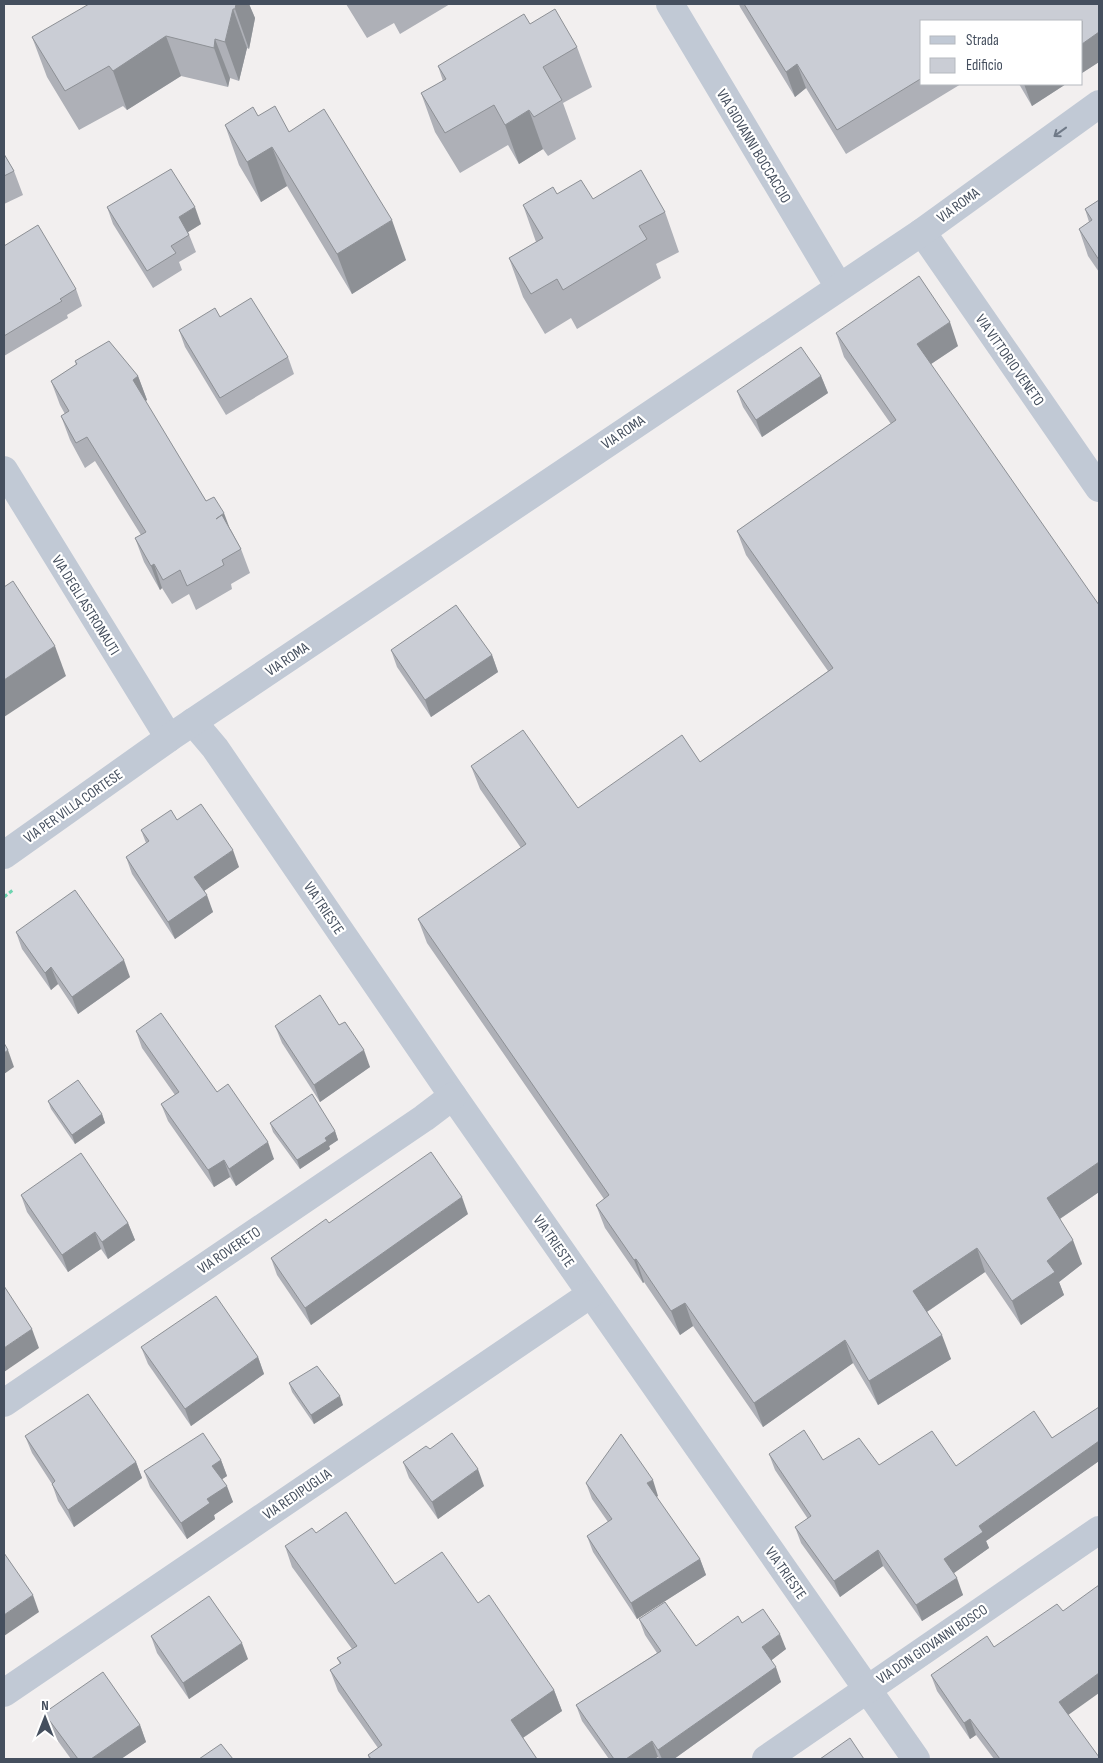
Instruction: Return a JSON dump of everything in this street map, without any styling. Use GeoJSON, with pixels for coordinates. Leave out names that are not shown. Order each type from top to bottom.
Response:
{"type":"FeatureCollection","features":[{"type":"Feature","properties":{"kind":"street","name":"VIA GIOVANNI BOCCACCIO"},"geometry":{"type":"LineString","coordinates":[[670,4],[839,287]]}},
{"type":"Feature","properties":{"kind":"street","name":"VIA ROMA"},"geometry":{"type":"LineString","coordinates":[[143,757],[922,232],[1099,104]]}},
{"type":"Feature","properties":{"kind":"street","name":"VIA VITTORIO VENETO"},"geometry":{"type":"LineString","coordinates":[[922,232],[1099,488]]}},
{"type":"Feature","properties":{"kind":"street","name":"VIA DEGLI ASTRONAUTI"},"geometry":{"type":"LineString","coordinates":[[4,470],[170,738]]}},
{"type":"Feature","properties":{"kind":"street","name":"VIA TRIESTE"},"geometry":{"type":"LineString","coordinates":[[193,722],[220,756],[590,1294],[916,1759]]}},
{"type":"Feature","properties":{"kind":"street","name":"VIA PER VILLA CORTESE"},"geometry":{"type":"LineString","coordinates":[[4,855],[143,757]]}},
{"type":"Feature","properties":{"kind":"street","name":"VIA ROVERETO"},"geometry":{"type":"LineString","coordinates":[[4,1403],[424,1118],[453,1096]]}},
{"type":"Feature","properties":{"kind":"street","name":"VIA REDIPUGLIA"},"geometry":{"type":"LineString","coordinates":[[4,1693],[590,1294]]}},
{"type":"Feature","properties":{"kind":"street","name":"VIA DON GIOVANNI BOSCO"},"geometry":{"type":"LineString","coordinates":[[766,1759],[1099,1530]]}},
{"type":"Feature","properties":{"kind":"building"},"geometry":{"type":"Polygon","coordinates":[[[89,4],[236,4],[225,42],[215,39],[214,48],[166,36],[113,71],[109,66],[65,91],[32,37],[89,4]]]}},
{"type":"Feature","properties":{"kind":"building"},"geometry":{"type":"Polygon","coordinates":[[[744,4],[1099,4],[1099,32],[1083,43],[1083,20],[920,20],[920,79],[837,130],[797,64],[786,72],[744,4]]]}},
{"type":"Feature","properties":{"kind":"building"},"geometry":{"type":"Polygon","coordinates":[[[555,9],[577,47],[543,67],[562,100],[534,117],[529,110],[505,125],[494,105],[445,133],[421,93],[446,79],[438,66],[524,14],[530,24],[555,9]]]}},
{"type":"Feature","properties":{"kind":"building"},"geometry":{"type":"Polygon","coordinates":[[[275,106],[289,132],[324,109],[392,220],[337,254],[272,147],[247,162],[225,125],[253,107],[258,116],[275,106]]]}},
{"type":"Feature","properties":{"kind":"building"},"geometry":{"type":"Polygon","coordinates":[[[4,154],[14,171],[4,176],[4,154]]]}},
{"type":"Feature","properties":{"kind":"building"},"geometry":{"type":"Polygon","coordinates":[[[171,169],[195,207],[179,217],[189,235],[171,246],[176,253],[147,271],[107,207],[171,169]]]}},
{"type":"Feature","properties":{"kind":"building"},"geometry":{"type":"Polygon","coordinates":[[[641,170],[665,212],[639,226],[647,239],[563,290],[557,279],[531,294],[509,258],[543,238],[523,205],[553,187],[557,194],[581,180],[593,199],[641,170]]]}},
{"type":"Feature","properties":{"kind":"building"},"geometry":{"type":"Polygon","coordinates":[[[1099,200],[1099,260],[1079,229],[1092,220],[1085,209],[1099,200]]]}},
{"type":"Feature","properties":{"kind":"building"},"geometry":{"type":"Polygon","coordinates":[[[38,225],[76,289],[60,299],[62,301],[4,336],[4,246],[38,225]]]}},
{"type":"Feature","properties":{"kind":"building"},"geometry":{"type":"Polygon","coordinates":[[[919,276],[950,322],[917,344],[1099,605],[1099,1162],[1047,1198],[1073,1240],[1047,1261],[1055,1272],[1012,1301],[977,1248],[913,1291],[942,1335],[869,1381],[845,1340],[754,1403],[685,1303],[671,1311],[636,1259],[634,1260],[596,1205],[609,1195],[418,919],[526,844],[471,766],[523,730],[578,808],[682,735],[700,762],[833,668],[737,531],[896,420],[836,333],[919,276]]]}},
{"type":"Feature","properties":{"kind":"building"},"geometry":{"type":"Polygon","coordinates":[[[251,298],[288,357],[220,398],[179,330],[215,308],[220,317],[251,298]]]}},
{"type":"Feature","properties":{"kind":"building"},"geometry":{"type":"Polygon","coordinates":[[[109,341],[138,376],[133,380],[206,501],[214,497],[224,513],[216,519],[222,515],[241,549],[222,560],[224,565],[187,586],[180,570],[163,580],[154,564],[151,566],[135,538],[146,532],[87,437],[76,443],[61,416],[69,411],[51,381],[77,364],[75,361],[109,341]]]}},
{"type":"Feature","properties":{"kind":"building"},"geometry":{"type":"Polygon","coordinates":[[[801,347],[821,376],[756,420],[737,391],[801,347]]]}},
{"type":"Feature","properties":{"kind":"building"},"geometry":{"type":"Polygon","coordinates":[[[13,581],[55,646],[4,680],[4,587],[13,581]]]}},
{"type":"Feature","properties":{"kind":"building"},"geometry":{"type":"Polygon","coordinates":[[[456,605],[492,655],[425,700],[391,650],[456,605]]]}},
{"type":"Feature","properties":{"kind":"building"},"geometry":{"type":"Polygon","coordinates":[[[201,804],[233,850],[194,877],[207,895],[168,922],[126,857],[149,841],[141,830],[171,810],[177,820],[201,804]]]}},
{"type":"Feature","properties":{"kind":"building"},"geometry":{"type":"Polygon","coordinates":[[[75,890],[124,960],[72,997],[51,967],[45,973],[16,932],[75,890]]]}},
{"type":"Feature","properties":{"kind":"building"},"geometry":{"type":"Polygon","coordinates":[[[320,995],[339,1025],[345,1022],[364,1050],[314,1085],[275,1026],[320,995]]]}},
{"type":"Feature","properties":{"kind":"building"},"geometry":{"type":"Polygon","coordinates":[[[161,1013],[217,1092],[228,1084],[268,1142],[229,1169],[224,1160],[208,1170],[161,1104],[179,1092],[136,1031],[161,1013]]]}},
{"type":"Feature","properties":{"kind":"building"},"geometry":{"type":"Polygon","coordinates":[[[4,1043],[8,1050],[4,1053],[4,1043]]]}},
{"type":"Feature","properties":{"kind":"building"},"geometry":{"type":"Polygon","coordinates":[[[78,1080],[102,1114],[72,1135],[48,1101],[78,1080]]]}},
{"type":"Feature","properties":{"kind":"building"},"geometry":{"type":"Polygon","coordinates":[[[312,1094],[335,1131],[325,1138],[327,1141],[297,1160],[270,1123],[312,1094]]]}},
{"type":"Feature","properties":{"kind":"building"},"geometry":{"type":"Polygon","coordinates":[[[431,1152],[462,1197],[305,1308],[271,1258],[326,1219],[329,1223],[431,1152]]]}},
{"type":"Feature","properties":{"kind":"building"},"geometry":{"type":"Polygon","coordinates":[[[81,1153],[128,1223],[102,1242],[95,1232],[62,1255],[21,1195],[81,1153]]]}},
{"type":"Feature","properties":{"kind":"building"},"geometry":{"type":"Polygon","coordinates":[[[4,1286],[32,1329],[4,1348],[4,1286]]]}},
{"type":"Feature","properties":{"kind":"building"},"geometry":{"type":"Polygon","coordinates":[[[216,1296],[258,1357],[185,1409],[141,1347],[216,1296]]]}},
{"type":"Feature","properties":{"kind":"building"},"geometry":{"type":"Polygon","coordinates":[[[317,1366],[340,1396],[311,1415],[289,1383],[317,1366]]]}},
{"type":"Feature","properties":{"kind":"building"},"geometry":{"type":"Polygon","coordinates":[[[88,1394],[136,1462],[68,1510],[52,1484],[55,1481],[25,1436],[88,1394]]]}},
{"type":"Feature","properties":{"kind":"building"},"geometry":{"type":"Polygon","coordinates":[[[1099,1407],[1099,1441],[979,1526],[983,1532],[944,1559],[957,1578],[916,1605],[878,1550],[834,1581],[795,1527],[811,1516],[769,1454],[804,1430],[823,1460],[859,1438],[879,1465],[932,1431],[956,1466],[1034,1411],[1052,1438],[1099,1407]]]}},
{"type":"Feature","properties":{"kind":"building"},"geometry":{"type":"Polygon","coordinates":[[[203,1433],[221,1460],[212,1466],[227,1486],[207,1499],[210,1503],[181,1523],[144,1471],[203,1433]]]}},
{"type":"Feature","properties":{"kind":"building"},"geometry":{"type":"Polygon","coordinates":[[[452,1433],[478,1469],[432,1502],[403,1462],[426,1446],[430,1449],[452,1433]]]}},
{"type":"Feature","properties":{"kind":"building"},"geometry":{"type":"Polygon","coordinates":[[[621,1434],[653,1480],[647,1483],[700,1559],[631,1603],[587,1536],[612,1519],[586,1483],[621,1434]]]}},
{"type":"Feature","properties":{"kind":"building"},"geometry":{"type":"Polygon","coordinates":[[[346,1512],[395,1584],[442,1552],[478,1603],[489,1595],[554,1690],[511,1720],[537,1759],[371,1759],[368,1755],[382,1745],[330,1670],[341,1663],[337,1658],[357,1646],[285,1546],[312,1528],[316,1533],[346,1512]]]}},
{"type":"Feature","properties":{"kind":"building"},"geometry":{"type":"Polygon","coordinates":[[[4,1553],[33,1595],[4,1615],[4,1553]]]}},
{"type":"Feature","properties":{"kind":"building"},"geometry":{"type":"Polygon","coordinates":[[[1099,1585],[1099,1673],[1059,1702],[1099,1759],[1000,1759],[970,1719],[964,1723],[931,1675],[987,1636],[994,1647],[1057,1604],[1063,1611],[1099,1585]]]}},
{"type":"Feature","properties":{"kind":"building"},"geometry":{"type":"Polygon","coordinates":[[[209,1596],[242,1643],[183,1683],[151,1636],[209,1596]]]}},
{"type":"Feature","properties":{"kind":"building"},"geometry":{"type":"Polygon","coordinates":[[[665,1602],[696,1646],[738,1616],[742,1623],[763,1609],[780,1634],[762,1647],[776,1667],[658,1750],[652,1741],[626,1759],[614,1759],[576,1705],[661,1651],[639,1619],[665,1602]]]}},
{"type":"Feature","properties":{"kind":"building"},"geometry":{"type":"Polygon","coordinates":[[[103,1672],[140,1725],[91,1759],[78,1759],[44,1713],[103,1672]]]}},
{"type":"Feature","properties":{"kind":"building"},"geometry":{"type":"Polygon","coordinates":[[[850,1738],[864,1759],[820,1759],[850,1738]]]}},
{"type":"Feature","properties":{"kind":"building"},"geometry":{"type":"Polygon","coordinates":[[[221,1744],[233,1759],[199,1759],[221,1744]]]}}]}
